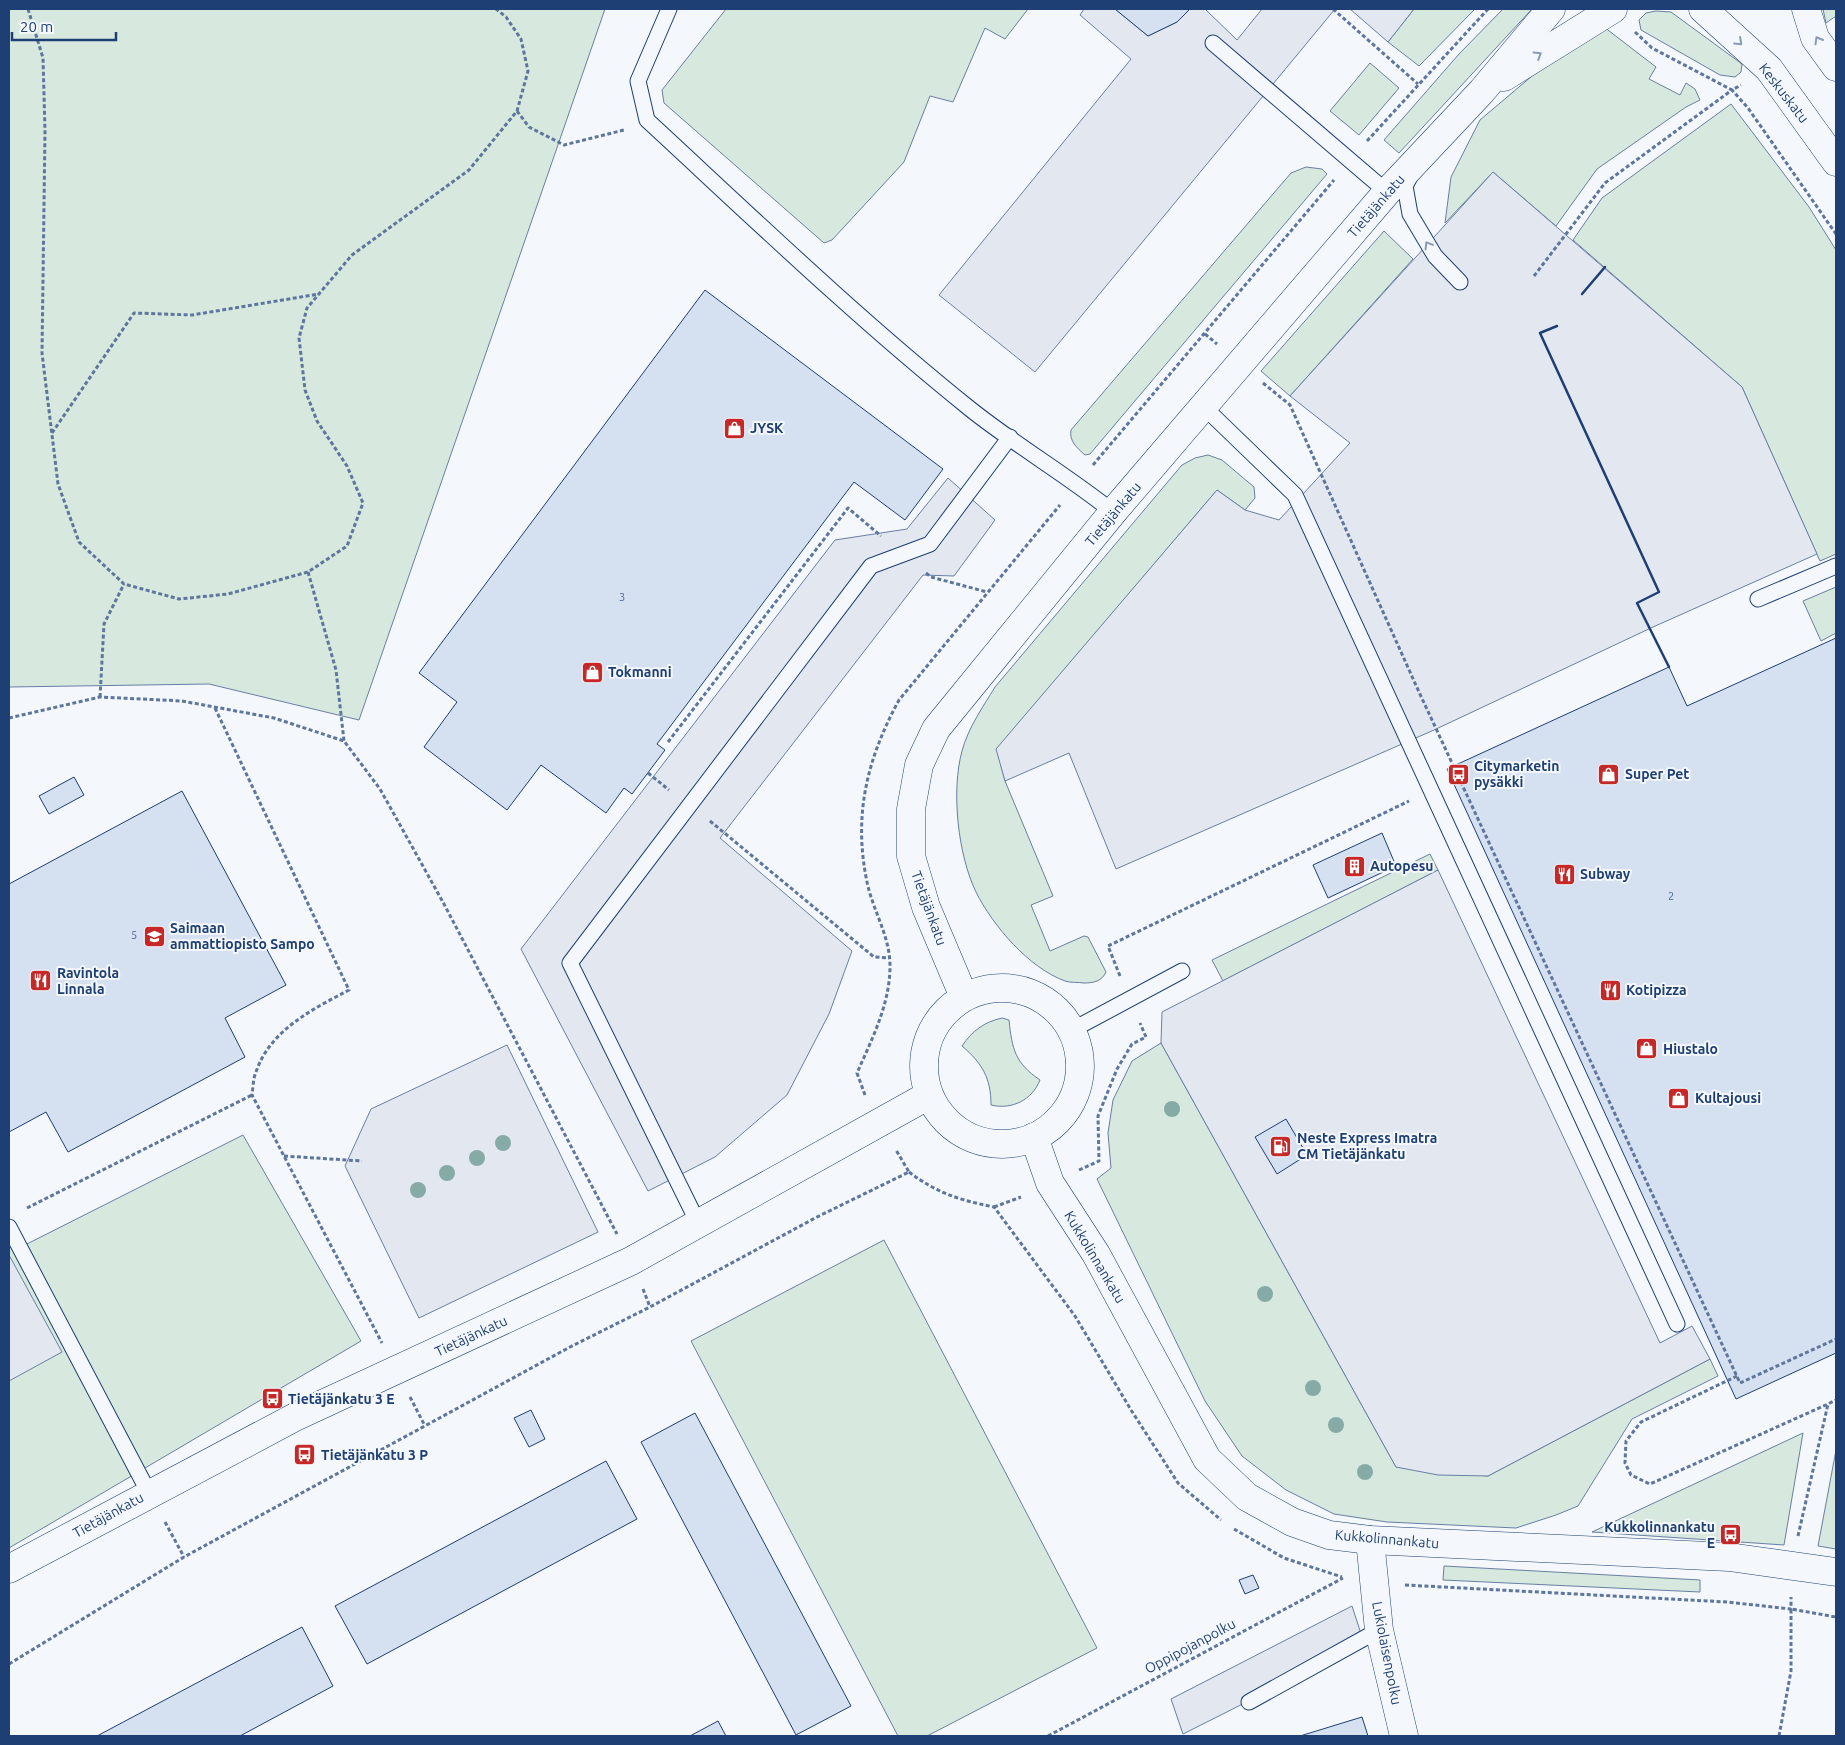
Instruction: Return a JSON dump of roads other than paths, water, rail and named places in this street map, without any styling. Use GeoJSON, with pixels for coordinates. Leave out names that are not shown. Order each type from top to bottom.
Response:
{"type":"FeatureCollection","features":[{"type":"Feature","properties":{"kind":"street","name":"Tietäjänkatu"},"geometry":{"type":"LineString","coordinates":[[964,997],[926,907],[911,856],[911,809],[919,765],[936,729],[1114,512],[1387,192],[1482,91],[1550,9]]}},
{"type":"Feature","properties":{"kind":"street","name":"Tietäjänkatu"},"geometry":{"type":"LineString","coordinates":[[1482,91],[1613,9]]}},
{"type":"Feature","properties":{"kind":"street","name":"Keskuskatu"},"geometry":{"type":"LineString","coordinates":[[1703,9],[1769,69],[1836,162]]}},
{"type":"Feature","properties":{"kind":"street"},"geometry":{"type":"LineString","coordinates":[[1725,9],[1730,9]]}},
{"type":"Feature","properties":{"kind":"street"},"geometry":{"type":"LineString","coordinates":[[1806,9],[1815,38],[1836,67]]}},
{"type":"Feature","properties":{"kind":"street"},"geometry":{"type":"LineString","coordinates":[[994,988],[1025,991],[1052,1006],[1072,1030],[1080,1060],[1077,1091],[1062,1118],[1034,1137],[1007,1146],[976,1141],[949,1125],[929,1095],[923,1071],[927,1042],[941,1016],[964,997],[994,988]]}},
{"type":"Feature","properties":{"kind":"street","name":"Tietäjänkatu"},"geometry":{"type":"LineString","coordinates":[[9,1570],[149,1493],[297,1416],[632,1261],[929,1095]]}},
{"type":"Feature","properties":{"kind":"street","name":"Kukkolinnankatu"},"geometry":{"type":"LineString","coordinates":[[1034,1137],[1050,1183],[1096,1254],[1207,1459],[1247,1497],[1292,1522],[1330,1535],[1370,1540],[1729,1557],[1836,1572]]}},
{"type":"Feature","properties":{"kind":"street","name":"Lukiolaisenpolku"},"geometry":{"type":"LineString","coordinates":[[1370,1540],[1379,1630],[1404,1736]]}},
{"type":"Feature","properties":{"kind":"lane"},"geometry":{"type":"LineString","coordinates":[[669,9],[638,81],[647,120],[868,324],[970,409],[1114,512]]}},
{"type":"Feature","properties":{"kind":"lane"},"geometry":{"type":"LineString","coordinates":[[1213,43],[1387,192]]}},
{"type":"Feature","properties":{"kind":"lane"},"geometry":{"type":"LineString","coordinates":[[1428,147],[1405,186],[1410,214],[1435,256],[1460,282]]}},
{"type":"Feature","properties":{"kind":"lane"},"geometry":{"type":"LineString","coordinates":[[1204,407],[1295,495],[1677,1324]]}},
{"type":"Feature","properties":{"kind":"lane"},"geometry":{"type":"LineString","coordinates":[[699,1225],[570,963],[871,566],[930,544],[1010,437]]}},
{"type":"Feature","properties":{"kind":"lane"},"geometry":{"type":"LineString","coordinates":[[1758,599],[1836,566]]}},
{"type":"Feature","properties":{"kind":"lane"},"geometry":{"type":"LineString","coordinates":[[1072,1030],[1182,970]]}},
{"type":"Feature","properties":{"kind":"lane"},"geometry":{"type":"LineString","coordinates":[[9,1227],[149,1493]]}},
{"type":"Feature","properties":{"kind":"lane"},"geometry":{"type":"LineString","coordinates":[[1249,1702],[1379,1630]]}},
{"type":"Feature","properties":{"kind":"place","name":"JYSK"},"geometry":{"type":"Point","coordinates":[734,428]}},
{"type":"Feature","properties":{"kind":"place","name":"Tokmanni"},"geometry":{"type":"Point","coordinates":[592,672]}},
{"type":"Feature","properties":{"kind":"place","name":"Citymarketin pysäkki"},"geometry":{"type":"Point","coordinates":[1458,774]}},
{"type":"Feature","properties":{"kind":"place","name":"Super Pet"},"geometry":{"type":"Point","coordinates":[1609,774]}},
{"type":"Feature","properties":{"kind":"place","name":"Autopesu"},"geometry":{"type":"Point","coordinates":[1354,866]}},
{"type":"Feature","properties":{"kind":"place","name":"Subway"},"geometry":{"type":"Point","coordinates":[1564,874]}},
{"type":"Feature","properties":{"kind":"place","name":"Saimaan ammattiopisto Sampo"},"geometry":{"type":"Point","coordinates":[154,936]}},
{"type":"Feature","properties":{"kind":"place","name":"Ravintola Linnala"},"geometry":{"type":"Point","coordinates":[41,981]}},
{"type":"Feature","properties":{"kind":"place","name":"Kotipizza"},"geometry":{"type":"Point","coordinates":[1610,990]}},
{"type":"Feature","properties":{"kind":"place","name":"Hiustalo"},"geometry":{"type":"Point","coordinates":[1647,1049]}},
{"type":"Feature","properties":{"kind":"place","name":"Kultajousi"},"geometry":{"type":"Point","coordinates":[1679,1098]}},
{"type":"Feature","properties":{"kind":"place","name":"Neste Express Imatra CM Tietäjänkatu"},"geometry":{"type":"Point","coordinates":[1281,1146]}},
{"type":"Feature","properties":{"kind":"place","name":"Tietäjänkatu 3 E"},"geometry":{"type":"Point","coordinates":[272,1399]}},
{"type":"Feature","properties":{"kind":"place","name":"Tietäjänkatu 3 P"},"geometry":{"type":"Point","coordinates":[305,1455]}},
{"type":"Feature","properties":{"kind":"place","name":"Kukkolinnankatu E"},"geometry":{"type":"Point","coordinates":[1731,1535]}}]}
